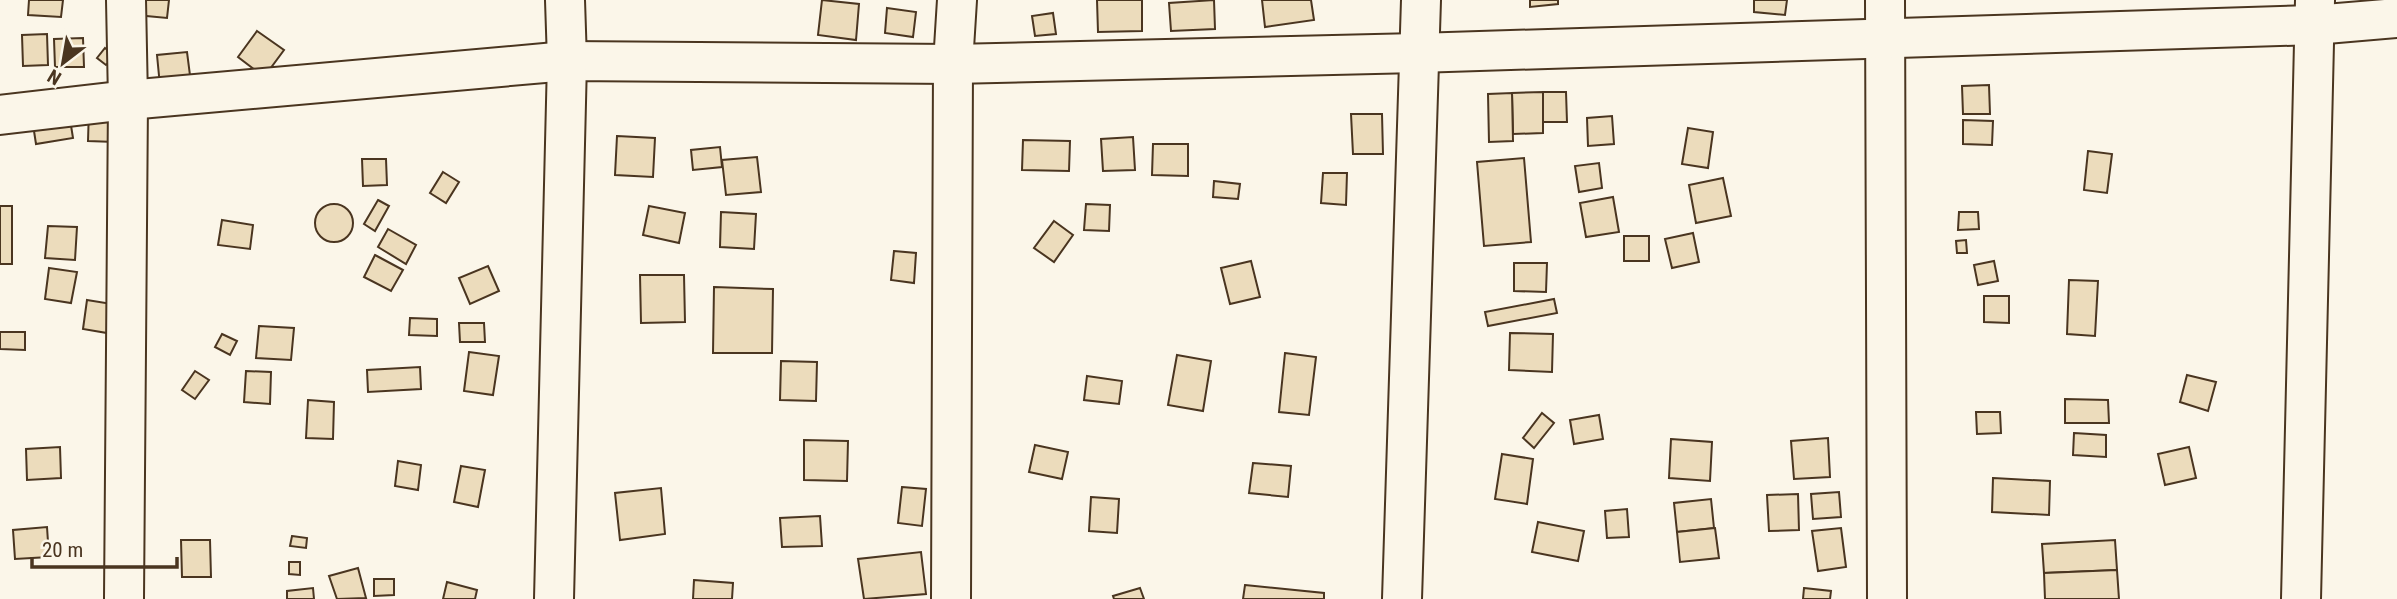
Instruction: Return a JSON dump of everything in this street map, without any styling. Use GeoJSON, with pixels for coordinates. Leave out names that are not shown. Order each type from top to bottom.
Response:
{"type":"FeatureCollection","features":[{"type":"Feature","properties":{"kind":"street"},"geometry":{"type":"LineString","coordinates":[[124,599],[128,100],[126,0]]}},
{"type":"Feature","properties":{"kind":"street"},"geometry":{"type":"LineString","coordinates":[[554,599],[567,61],[565,0]]}},
{"type":"Feature","properties":{"kind":"street"},"geometry":{"type":"LineString","coordinates":[[951,599],[953,64],[957,0]]}},
{"type":"Feature","properties":{"kind":"street"},"geometry":{"type":"LineString","coordinates":[[1402,599],[1417,53],[1421,0]]}},
{"type":"Feature","properties":{"kind":"street"},"geometry":{"type":"LineString","coordinates":[[1885,0],[1887,599]]}},
{"type":"Feature","properties":{"kind":"street"},"geometry":{"type":"LineString","coordinates":[[0,115],[128,100],[567,61],[953,64],[1885,38],[2315,12],[2397,18]]}},
{"type":"Feature","properties":{"kind":"street"},"geometry":{"type":"LineString","coordinates":[[2301,599],[2315,12]]}},
{"type":"Feature","properties":{"kind":"building"},"geometry":{"type":"Polygon","coordinates":[[[29,0],[63,0],[61,17],[28,15],[29,0]]]}},
{"type":"Feature","properties":{"kind":"building"},"geometry":{"type":"Polygon","coordinates":[[[138,0],[169,0],[167,18],[136,15],[138,0]]]}},
{"type":"Feature","properties":{"kind":"building"},"geometry":{"type":"Polygon","coordinates":[[[822,0],[859,4],[856,40],[818,35],[822,0]]]}},
{"type":"Feature","properties":{"kind":"building"},"geometry":{"type":"Polygon","coordinates":[[[1097,0],[1142,0],[1142,31],[1098,32],[1097,0]]]}},
{"type":"Feature","properties":{"kind":"building"},"geometry":{"type":"Polygon","coordinates":[[[1214,0],[1215,29],[1171,31],[1169,3],[1214,0]]]}},
{"type":"Feature","properties":{"kind":"building"},"geometry":{"type":"Polygon","coordinates":[[[1262,0],[1311,0],[1314,20],[1265,27],[1262,0]]]}},
{"type":"Feature","properties":{"kind":"building"},"geometry":{"type":"Polygon","coordinates":[[[1530,0],[1558,0],[1558,4],[1530,7],[1530,0]]]}},
{"type":"Feature","properties":{"kind":"building"},"geometry":{"type":"Polygon","coordinates":[[[1754,0],[1787,0],[1785,15],[1754,12],[1754,0]]]}},
{"type":"Feature","properties":{"kind":"building"},"geometry":{"type":"Polygon","coordinates":[[[887,8],[916,12],[913,37],[885,33],[887,8]]]}},
{"type":"Feature","properties":{"kind":"building"},"geometry":{"type":"Polygon","coordinates":[[[1053,13],[1056,34],[1035,36],[1032,16],[1053,13]]]}},
{"type":"Feature","properties":{"kind":"building"},"geometry":{"type":"Polygon","coordinates":[[[257,31],[284,50],[264,77],[238,57],[257,31]]]}},
{"type":"Feature","properties":{"kind":"building"},"geometry":{"type":"Polygon","coordinates":[[[47,34],[48,65],[23,66],[22,35],[47,34]]]}},
{"type":"Feature","properties":{"kind":"building"},"geometry":{"type":"Polygon","coordinates":[[[83,38],[84,67],[55,67],[54,39],[83,38]]]}},
{"type":"Feature","properties":{"kind":"building"},"geometry":{"type":"Polygon","coordinates":[[[105,48],[115,56],[106,65],[97,58],[105,48]]]}},
{"type":"Feature","properties":{"kind":"building"},"geometry":{"type":"Polygon","coordinates":[[[187,52],[191,83],[160,86],[157,55],[187,52]]]}},
{"type":"Feature","properties":{"kind":"building"},"geometry":{"type":"Polygon","coordinates":[[[1989,85],[1990,114],[1963,114],[1962,86],[1989,85]]]}},
{"type":"Feature","properties":{"kind":"building"},"geometry":{"type":"Polygon","coordinates":[[[1543,92],[1566,92],[1567,122],[1543,122],[1543,92]]]}},
{"type":"Feature","properties":{"kind":"building"},"geometry":{"type":"Polygon","coordinates":[[[1543,92],[1543,133],[1513,134],[1512,93],[1543,92]]]}},
{"type":"Feature","properties":{"kind":"building"},"geometry":{"type":"Polygon","coordinates":[[[1512,93],[1513,141],[1489,142],[1488,94],[1512,93]]]}},
{"type":"Feature","properties":{"kind":"building"},"geometry":{"type":"Polygon","coordinates":[[[89,108],[116,109],[115,142],[88,141],[89,108]]]}},
{"type":"Feature","properties":{"kind":"building"},"geometry":{"type":"Polygon","coordinates":[[[69,113],[73,138],[36,144],[32,118],[69,113]]]}},
{"type":"Feature","properties":{"kind":"building"},"geometry":{"type":"Polygon","coordinates":[[[1351,114],[1382,114],[1383,154],[1353,154],[1351,114]]]}},
{"type":"Feature","properties":{"kind":"building"},"geometry":{"type":"Polygon","coordinates":[[[1612,116],[1614,144],[1588,146],[1587,118],[1612,116]]]}},
{"type":"Feature","properties":{"kind":"building"},"geometry":{"type":"Polygon","coordinates":[[[1963,120],[1993,121],[1992,145],[1963,144],[1963,120]]]}},
{"type":"Feature","properties":{"kind":"building"},"geometry":{"type":"Polygon","coordinates":[[[1688,128],[1713,132],[1708,168],[1682,164],[1688,128]]]}},
{"type":"Feature","properties":{"kind":"building"},"geometry":{"type":"Polygon","coordinates":[[[617,136],[655,138],[653,177],[615,175],[617,136]]]}},
{"type":"Feature","properties":{"kind":"building"},"geometry":{"type":"Polygon","coordinates":[[[1133,137],[1135,170],[1103,171],[1101,139],[1133,137]]]}},
{"type":"Feature","properties":{"kind":"building"},"geometry":{"type":"Polygon","coordinates":[[[1023,140],[1070,141],[1069,171],[1022,170],[1023,140]]]}},
{"type":"Feature","properties":{"kind":"building"},"geometry":{"type":"Polygon","coordinates":[[[1153,144],[1188,144],[1188,176],[1152,175],[1153,144]]]}},
{"type":"Feature","properties":{"kind":"building"},"geometry":{"type":"Polygon","coordinates":[[[720,147],[722,167],[693,170],[691,150],[720,147]]]}},
{"type":"Feature","properties":{"kind":"building"},"geometry":{"type":"Polygon","coordinates":[[[2088,151],[2112,154],[2107,193],[2084,190],[2088,151]]]}},
{"type":"Feature","properties":{"kind":"building"},"geometry":{"type":"Polygon","coordinates":[[[757,157],[761,192],[726,195],[722,160],[757,157]]]}},
{"type":"Feature","properties":{"kind":"building"},"geometry":{"type":"Polygon","coordinates":[[[1524,158],[1531,242],[1484,246],[1477,162],[1524,158]]]}},
{"type":"Feature","properties":{"kind":"building"},"geometry":{"type":"Polygon","coordinates":[[[362,159],[386,159],[387,185],[363,186],[362,159]]]}},
{"type":"Feature","properties":{"kind":"building"},"geometry":{"type":"Polygon","coordinates":[[[1599,163],[1602,188],[1579,192],[1575,166],[1599,163]]]}},
{"type":"Feature","properties":{"kind":"building"},"geometry":{"type":"Polygon","coordinates":[[[443,172],[459,182],[446,203],[430,193],[443,172]]]}},
{"type":"Feature","properties":{"kind":"building"},"geometry":{"type":"Polygon","coordinates":[[[1323,173],[1347,173],[1346,205],[1321,203],[1323,173]]]}},
{"type":"Feature","properties":{"kind":"building"},"geometry":{"type":"Polygon","coordinates":[[[1723,178],[1731,216],[1696,223],[1689,185],[1723,178]]]}},
{"type":"Feature","properties":{"kind":"building"},"geometry":{"type":"Polygon","coordinates":[[[1214,181],[1240,184],[1238,199],[1213,197],[1214,181]]]}},
{"type":"Feature","properties":{"kind":"building"},"geometry":{"type":"Polygon","coordinates":[[[1613,197],[1619,232],[1586,237],[1580,203],[1613,197]]]}},
{"type":"Feature","properties":{"kind":"building"},"geometry":{"type":"Polygon","coordinates":[[[378,200],[389,206],[375,231],[364,224],[378,200]]]}},
{"type":"Feature","properties":{"kind":"building"},"geometry":{"type":"Polygon","coordinates":[[[334,204],[347,210],[353,223],[347,236],[334,242],[321,236],[315,223],[321,210],[334,204]]]}},
{"type":"Feature","properties":{"kind":"building"},"geometry":{"type":"Polygon","coordinates":[[[1086,204],[1110,205],[1109,231],[1084,230],[1086,204]]]}},
{"type":"Feature","properties":{"kind":"building"},"geometry":{"type":"Polygon","coordinates":[[[0,206],[12,206],[12,264],[0,264],[0,206]]]}},
{"type":"Feature","properties":{"kind":"building"},"geometry":{"type":"Polygon","coordinates":[[[649,206],[685,213],[679,243],[643,235],[649,206]]]}},
{"type":"Feature","properties":{"kind":"building"},"geometry":{"type":"Polygon","coordinates":[[[721,212],[756,214],[754,249],[720,247],[721,212]]]}},
{"type":"Feature","properties":{"kind":"building"},"geometry":{"type":"Polygon","coordinates":[[[1959,212],[1978,212],[1979,229],[1958,230],[1959,212]]]}},
{"type":"Feature","properties":{"kind":"building"},"geometry":{"type":"Polygon","coordinates":[[[222,220],[253,225],[250,249],[218,245],[222,220]]]}},
{"type":"Feature","properties":{"kind":"building"},"geometry":{"type":"Polygon","coordinates":[[[1054,221],[1073,235],[1054,262],[1034,248],[1054,221]]]}},
{"type":"Feature","properties":{"kind":"building"},"geometry":{"type":"Polygon","coordinates":[[[48,226],[77,227],[75,260],[45,258],[48,226]]]}},
{"type":"Feature","properties":{"kind":"building"},"geometry":{"type":"Polygon","coordinates":[[[388,229],[416,245],[406,264],[378,247],[388,229]]]}},
{"type":"Feature","properties":{"kind":"building"},"geometry":{"type":"Polygon","coordinates":[[[1693,233],[1699,262],[1672,268],[1665,239],[1693,233]]]}},
{"type":"Feature","properties":{"kind":"building"},"geometry":{"type":"Polygon","coordinates":[[[1624,236],[1649,236],[1649,261],[1624,261],[1624,236]]]}},
{"type":"Feature","properties":{"kind":"building"},"geometry":{"type":"Polygon","coordinates":[[[1966,240],[1967,253],[1957,253],[1956,241],[1966,240]]]}},
{"type":"Feature","properties":{"kind":"building"},"geometry":{"type":"Polygon","coordinates":[[[894,251],[916,253],[914,283],[891,280],[894,251]]]}},
{"type":"Feature","properties":{"kind":"building"},"geometry":{"type":"Polygon","coordinates":[[[375,255],[403,270],[391,291],[364,277],[375,255]]]}},
{"type":"Feature","properties":{"kind":"building"},"geometry":{"type":"Polygon","coordinates":[[[1251,261],[1260,297],[1230,304],[1221,268],[1251,261]]]}},
{"type":"Feature","properties":{"kind":"building"},"geometry":{"type":"Polygon","coordinates":[[[1994,261],[1998,281],[1978,285],[1974,265],[1994,261]]]}},
{"type":"Feature","properties":{"kind":"building"},"geometry":{"type":"Polygon","coordinates":[[[1514,263],[1547,263],[1546,292],[1514,291],[1514,263]]]}},
{"type":"Feature","properties":{"kind":"building"},"geometry":{"type":"Polygon","coordinates":[[[488,266],[499,291],[470,304],[459,278],[488,266]]]}},
{"type":"Feature","properties":{"kind":"building"},"geometry":{"type":"Polygon","coordinates":[[[49,268],[77,272],[71,303],[45,299],[49,268]]]}},
{"type":"Feature","properties":{"kind":"building"},"geometry":{"type":"Polygon","coordinates":[[[640,275],[684,275],[685,322],[641,323],[640,275]]]}},
{"type":"Feature","properties":{"kind":"building"},"geometry":{"type":"Polygon","coordinates":[[[2069,280],[2098,281],[2095,336],[2067,334],[2069,280]]]}},
{"type":"Feature","properties":{"kind":"building"},"geometry":{"type":"Polygon","coordinates":[[[714,287],[773,289],[772,353],[713,353],[714,287]]]}},
{"type":"Feature","properties":{"kind":"building"},"geometry":{"type":"Polygon","coordinates":[[[1984,296],[2009,296],[2009,323],[1984,322],[1984,296]]]}},
{"type":"Feature","properties":{"kind":"building"},"geometry":{"type":"Polygon","coordinates":[[[1554,299],[1557,313],[1488,326],[1485,312],[1554,299]]]}},
{"type":"Feature","properties":{"kind":"building"},"geometry":{"type":"Polygon","coordinates":[[[87,300],[112,304],[107,333],[83,329],[87,300]]]}},
{"type":"Feature","properties":{"kind":"building"},"geometry":{"type":"Polygon","coordinates":[[[410,318],[437,319],[437,336],[409,335],[410,318]]]}},
{"type":"Feature","properties":{"kind":"building"},"geometry":{"type":"Polygon","coordinates":[[[459,323],[484,323],[485,342],[460,342],[459,323]]]}},
{"type":"Feature","properties":{"kind":"building"},"geometry":{"type":"Polygon","coordinates":[[[259,326],[294,328],[291,360],[256,358],[259,326]]]}},
{"type":"Feature","properties":{"kind":"building"},"geometry":{"type":"Polygon","coordinates":[[[0,332],[25,332],[25,350],[0,349],[0,332]]]}},
{"type":"Feature","properties":{"kind":"building"},"geometry":{"type":"Polygon","coordinates":[[[1510,333],[1553,334],[1552,372],[1509,370],[1510,333]]]}},
{"type":"Feature","properties":{"kind":"building"},"geometry":{"type":"Polygon","coordinates":[[[222,334],[237,341],[230,355],[215,347],[222,334]]]}},
{"type":"Feature","properties":{"kind":"building"},"geometry":{"type":"Polygon","coordinates":[[[469,352],[499,356],[493,395],[464,391],[469,352]]]}},
{"type":"Feature","properties":{"kind":"building"},"geometry":{"type":"Polygon","coordinates":[[[1285,353],[1316,357],[1309,415],[1279,412],[1285,353]]]}},
{"type":"Feature","properties":{"kind":"building"},"geometry":{"type":"Polygon","coordinates":[[[1177,355],[1211,361],[1203,411],[1168,405],[1177,355]]]}},
{"type":"Feature","properties":{"kind":"building"},"geometry":{"type":"Polygon","coordinates":[[[781,361],[817,362],[816,401],[780,400],[781,361]]]}},
{"type":"Feature","properties":{"kind":"building"},"geometry":{"type":"Polygon","coordinates":[[[420,367],[421,389],[368,392],[367,370],[420,367]]]}},
{"type":"Feature","properties":{"kind":"building"},"geometry":{"type":"Polygon","coordinates":[[[195,371],[209,380],[195,399],[182,390],[195,371]]]}},
{"type":"Feature","properties":{"kind":"building"},"geometry":{"type":"Polygon","coordinates":[[[246,371],[271,372],[270,404],[244,402],[246,371]]]}},
{"type":"Feature","properties":{"kind":"building"},"geometry":{"type":"Polygon","coordinates":[[[2187,375],[2216,382],[2208,411],[2180,402],[2187,375]]]}},
{"type":"Feature","properties":{"kind":"building"},"geometry":{"type":"Polygon","coordinates":[[[1087,376],[1122,381],[1119,404],[1084,400],[1087,376]]]}},
{"type":"Feature","properties":{"kind":"building"},"geometry":{"type":"Polygon","coordinates":[[[2065,399],[2108,400],[2109,423],[2065,423],[2065,399]]]}},
{"type":"Feature","properties":{"kind":"building"},"geometry":{"type":"Polygon","coordinates":[[[308,400],[334,402],[333,439],[306,438],[308,400]]]}},
{"type":"Feature","properties":{"kind":"building"},"geometry":{"type":"Polygon","coordinates":[[[1976,412],[2000,412],[2001,433],[1977,434],[1976,412]]]}},
{"type":"Feature","properties":{"kind":"building"},"geometry":{"type":"Polygon","coordinates":[[[1542,413],[1554,423],[1534,448],[1523,438],[1542,413]]]}},
{"type":"Feature","properties":{"kind":"building"},"geometry":{"type":"Polygon","coordinates":[[[1599,415],[1603,439],[1574,444],[1570,420],[1599,415]]]}},
{"type":"Feature","properties":{"kind":"building"},"geometry":{"type":"Polygon","coordinates":[[[2074,433],[2106,435],[2106,457],[2073,455],[2074,433]]]}},
{"type":"Feature","properties":{"kind":"building"},"geometry":{"type":"Polygon","coordinates":[[[1828,438],[1830,477],[1794,479],[1791,441],[1828,438]]]}},
{"type":"Feature","properties":{"kind":"building"},"geometry":{"type":"Polygon","coordinates":[[[1671,439],[1712,442],[1710,481],[1669,478],[1671,439]]]}},
{"type":"Feature","properties":{"kind":"building"},"geometry":{"type":"Polygon","coordinates":[[[804,440],[848,441],[847,481],[804,480],[804,440]]]}},
{"type":"Feature","properties":{"kind":"building"},"geometry":{"type":"Polygon","coordinates":[[[1035,445],[1068,452],[1062,479],[1029,472],[1035,445]]]}},
{"type":"Feature","properties":{"kind":"building"},"geometry":{"type":"Polygon","coordinates":[[[60,447],[61,478],[27,480],[26,449],[60,447]]]}},
{"type":"Feature","properties":{"kind":"building"},"geometry":{"type":"Polygon","coordinates":[[[2189,447],[2196,478],[2165,485],[2158,454],[2189,447]]]}},
{"type":"Feature","properties":{"kind":"building"},"geometry":{"type":"Polygon","coordinates":[[[1502,454],[1533,459],[1527,504],[1495,499],[1502,454]]]}},
{"type":"Feature","properties":{"kind":"building"},"geometry":{"type":"Polygon","coordinates":[[[398,461],[421,465],[418,490],[395,486],[398,461]]]}},
{"type":"Feature","properties":{"kind":"building"},"geometry":{"type":"Polygon","coordinates":[[[1253,463],[1291,466],[1288,497],[1249,493],[1253,463]]]}},
{"type":"Feature","properties":{"kind":"building"},"geometry":{"type":"Polygon","coordinates":[[[461,466],[485,470],[478,507],[454,502],[461,466]]]}},
{"type":"Feature","properties":{"kind":"building"},"geometry":{"type":"Polygon","coordinates":[[[1993,478],[2050,481],[2049,515],[1992,512],[1993,478]]]}},
{"type":"Feature","properties":{"kind":"building"},"geometry":{"type":"Polygon","coordinates":[[[902,487],[926,489],[922,526],[898,523],[902,487]]]}},
{"type":"Feature","properties":{"kind":"building"},"geometry":{"type":"Polygon","coordinates":[[[661,488],[665,534],[620,540],[615,493],[661,488]]]}},
{"type":"Feature","properties":{"kind":"building"},"geometry":{"type":"Polygon","coordinates":[[[1839,492],[1841,517],[1813,519],[1811,494],[1839,492]]]}},
{"type":"Feature","properties":{"kind":"building"},"geometry":{"type":"Polygon","coordinates":[[[1798,494],[1799,530],[1769,531],[1767,495],[1798,494]]]}},
{"type":"Feature","properties":{"kind":"building"},"geometry":{"type":"Polygon","coordinates":[[[1091,497],[1119,499],[1117,533],[1089,531],[1091,497]]]}},
{"type":"Feature","properties":{"kind":"building"},"geometry":{"type":"Polygon","coordinates":[[[1711,499],[1714,528],[1677,532],[1674,503],[1711,499]]]}},
{"type":"Feature","properties":{"kind":"building"},"geometry":{"type":"Polygon","coordinates":[[[1627,509],[1629,537],[1607,538],[1605,511],[1627,509]]]}},
{"type":"Feature","properties":{"kind":"building"},"geometry":{"type":"Polygon","coordinates":[[[820,516],[822,546],[782,547],[780,518],[820,516]]]}},
{"type":"Feature","properties":{"kind":"building"},"geometry":{"type":"Polygon","coordinates":[[[1538,522],[1584,531],[1578,561],[1532,552],[1538,522]]]}},
{"type":"Feature","properties":{"kind":"building"},"geometry":{"type":"Polygon","coordinates":[[[47,527],[49,557],[15,559],[13,530],[47,527]]]}},
{"type":"Feature","properties":{"kind":"building"},"geometry":{"type":"Polygon","coordinates":[[[1715,528],[1719,558],[1680,562],[1677,532],[1715,528]]]}},
{"type":"Feature","properties":{"kind":"building"},"geometry":{"type":"Polygon","coordinates":[[[1841,528],[1846,567],[1818,571],[1812,531],[1841,528]]]}},
{"type":"Feature","properties":{"kind":"building"},"geometry":{"type":"Polygon","coordinates":[[[292,536],[307,538],[306,548],[290,546],[292,536]]]}},
{"type":"Feature","properties":{"kind":"building"},"geometry":{"type":"Polygon","coordinates":[[[181,540],[210,540],[211,577],[182,577],[181,540]]]}},
{"type":"Feature","properties":{"kind":"building"},"geometry":{"type":"Polygon","coordinates":[[[2115,540],[2117,570],[2044,573],[2042,544],[2115,540]]]}},
{"type":"Feature","properties":{"kind":"building"},"geometry":{"type":"Polygon","coordinates":[[[921,552],[926,594],[864,599],[858,559],[921,552]]]}},
{"type":"Feature","properties":{"kind":"building"},"geometry":{"type":"Polygon","coordinates":[[[289,562],[300,562],[300,575],[289,574],[289,562]]]}},
{"type":"Feature","properties":{"kind":"building"},"geometry":{"type":"Polygon","coordinates":[[[358,568],[366,598],[337,599],[329,576],[358,568]]]}},
{"type":"Feature","properties":{"kind":"building"},"geometry":{"type":"Polygon","coordinates":[[[2117,570],[2119,599],[2045,599],[2044,573],[2117,570]]]}},
{"type":"Feature","properties":{"kind":"building"},"geometry":{"type":"Polygon","coordinates":[[[374,579],[394,579],[394,595],[374,596],[374,579]]]}},
{"type":"Feature","properties":{"kind":"building"},"geometry":{"type":"Polygon","coordinates":[[[694,580],[733,583],[732,599],[693,599],[694,580]]]}},
{"type":"Feature","properties":{"kind":"building"},"geometry":{"type":"Polygon","coordinates":[[[447,582],[477,590],[475,599],[443,599],[447,582]]]}},
{"type":"Feature","properties":{"kind":"building"},"geometry":{"type":"Polygon","coordinates":[[[1245,585],[1324,593],[1324,599],[1243,599],[1245,585]]]}},
{"type":"Feature","properties":{"kind":"building"},"geometry":{"type":"Polygon","coordinates":[[[313,588],[314,599],[287,599],[287,591],[313,588]]]}},
{"type":"Feature","properties":{"kind":"building"},"geometry":{"type":"Polygon","coordinates":[[[1140,588],[1144,599],[1114,599],[1113,596],[1140,588]]]}},
{"type":"Feature","properties":{"kind":"building"},"geometry":{"type":"Polygon","coordinates":[[[1804,588],[1831,591],[1830,599],[1803,599],[1804,588]]]}}]}
